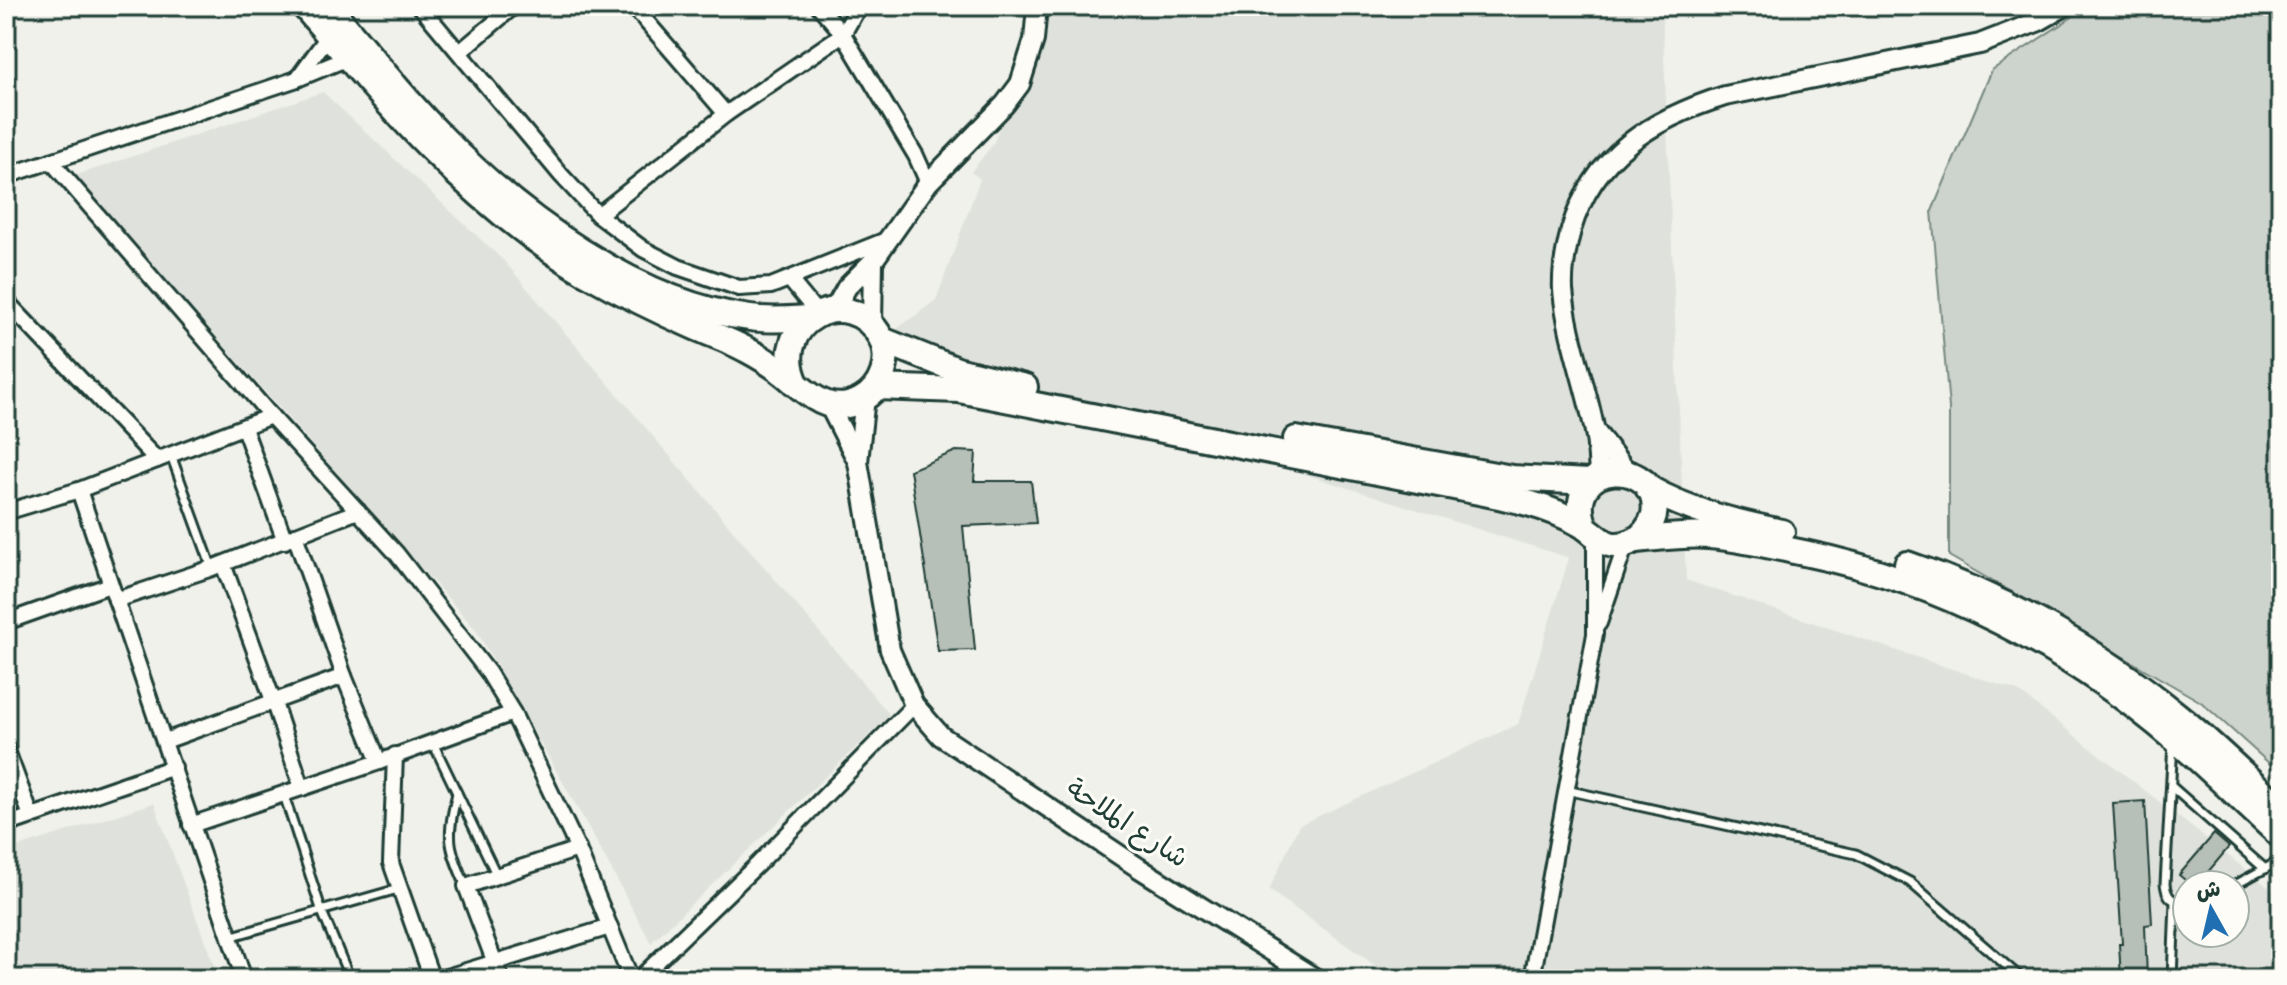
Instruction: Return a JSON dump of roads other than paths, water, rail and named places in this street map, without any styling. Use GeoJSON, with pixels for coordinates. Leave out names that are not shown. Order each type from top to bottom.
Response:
{"type":"FeatureCollection","features":[{"type":"Feature","properties":{"kind":"highway"},"geometry":{"type":"LineString","coordinates":[[304,6],[333,21],[449,168],[505,217],[581,270],[643,304],[742,347],[806,394],[829,405],[854,403],[871,392],[885,365],[877,332]]}},
{"type":"Feature","properties":{"kind":"highway"},"geometry":{"type":"LineString","coordinates":[[356,53],[440,136],[516,203],[562,238],[614,269],[676,298],[751,318],[855,313],[877,332],[976,376],[1100,404],[1484,474],[1543,481],[1594,479],[1613,471],[1628,473],[1674,502],[1715,517],[1904,563],[1951,580],[2016,610],[2084,649],[2151,696],[2203,737],[2281,809]]}},
{"type":"Feature","properties":{"kind":"highway"},"geometry":{"type":"LineString","coordinates":[[797,385],[790,365],[792,343],[803,325],[821,314]]}},
{"type":"Feature","properties":{"kind":"highway"},"geometry":{"type":"LineString","coordinates":[[871,392],[959,390],[1451,486],[1538,506],[1610,544],[1695,535],[1721,537],[1842,561],[1899,578],[1966,604],[2049,648],[2173,737],[2281,836]]}},
{"type":"Feature","properties":{"kind":"highway"},"geometry":{"type":"LineString","coordinates":[[1590,532],[1580,504],[1594,479]]}},
{"type":"Feature","properties":{"kind":"highway"},"geometry":{"type":"LineString","coordinates":[[1631,542],[1647,530],[1653,516],[1654,502],[1648,488]]}},
{"type":"Feature","properties":{"kind":"street"},"geometry":{"type":"LineString","coordinates":[[420,6],[598,215],[643,249],[678,267],[739,288],[771,286],[886,240]]}},
{"type":"Feature","properties":{"kind":"street"},"geometry":{"type":"LineString","coordinates":[[461,51],[514,6]]}},
{"type":"Feature","properties":{"kind":"street"},"geometry":{"type":"LineString","coordinates":[[633,6],[726,114]]}},
{"type":"Feature","properties":{"kind":"street"},"geometry":{"type":"LineString","coordinates":[[819,6],[843,34],[916,156],[928,183]]}},
{"type":"Feature","properties":{"kind":"street"},"geometry":{"type":"LineString","coordinates":[[598,215],[726,114],[843,34],[859,6]]}},
{"type":"Feature","properties":{"kind":"street"},"geometry":{"type":"LineString","coordinates":[[790,280],[821,314],[873,261],[928,183],[1005,104],[1020,84],[1034,40],[1037,6]]}},
{"type":"Feature","properties":{"kind":"street"},"geometry":{"type":"LineString","coordinates":[[1594,479],[1595,431],[1563,291],[1563,267],[1584,194],[1614,156],[1654,125],[1698,104],[1980,44],[2039,21],[2065,6]]}},
{"type":"Feature","properties":{"kind":"street"},"geometry":{"type":"LineString","coordinates":[[297,79],[333,21]]}},
{"type":"Feature","properties":{"kind":"street"},"geometry":{"type":"LineString","coordinates":[[6,176],[297,79],[356,53]]}},
{"type":"Feature","properties":{"kind":"street"},"geometry":{"type":"LineString","coordinates":[[51,161],[271,416],[358,511],[438,605],[488,672],[513,713],[578,849],[631,979]]}},
{"type":"Feature","properties":{"kind":"street"},"geometry":{"type":"LineString","coordinates":[[873,261],[877,332]]}},
{"type":"Feature","properties":{"kind":"street"},"geometry":{"type":"LineString","coordinates":[[6,301],[164,458]]}},
{"type":"Feature","properties":{"kind":"street"},"geometry":{"type":"LineString","coordinates":[[858,462],[871,392]]}},
{"type":"Feature","properties":{"kind":"street"},"geometry":{"type":"LineString","coordinates":[[829,405],[858,462]]}},
{"type":"Feature","properties":{"kind":"street"},"geometry":{"type":"LineString","coordinates":[[6,512],[79,490],[271,416]]}},
{"type":"Feature","properties":{"kind":"street"},"geometry":{"type":"LineString","coordinates":[[244,428],[379,762]]}},
{"type":"Feature","properties":{"kind":"street"},"geometry":{"type":"LineString","coordinates":[[1595,431],[1628,473]]}},
{"type":"Feature","properties":{"kind":"street","name":"شارع الملاحة"},"geometry":{"type":"LineString","coordinates":[[858,462],[890,650],[914,705],[941,736],[1139,868],[1316,979]]}},
{"type":"Feature","properties":{"kind":"street"},"geometry":{"type":"LineString","coordinates":[[79,490],[244,979]]}},
{"type":"Feature","properties":{"kind":"street"},"geometry":{"type":"LineString","coordinates":[[116,600],[217,566],[358,511]]}},
{"type":"Feature","properties":{"kind":"street"},"geometry":{"type":"LineString","coordinates":[[1590,532],[1595,634]]}},
{"type":"Feature","properties":{"kind":"street"},"geometry":{"type":"LineString","coordinates":[[1532,979],[1595,634],[1631,542]]}},
{"type":"Feature","properties":{"kind":"street"},"geometry":{"type":"LineString","coordinates":[[217,566],[274,703],[302,788]]}},
{"type":"Feature","properties":{"kind":"street"},"geometry":{"type":"LineString","coordinates":[[6,622],[110,585]]}},
{"type":"Feature","properties":{"kind":"street"},"geometry":{"type":"LineString","coordinates":[[165,741],[344,676]]}},
{"type":"Feature","properties":{"kind":"street"},"geometry":{"type":"LineString","coordinates":[[639,979],[759,863],[914,705]]}},
{"type":"Feature","properties":{"kind":"street"},"geometry":{"type":"LineString","coordinates":[[191,825],[513,713]]}},
{"type":"Feature","properties":{"kind":"street"},"geometry":{"type":"LineString","coordinates":[[6,748],[31,816]]}},
{"type":"Feature","properties":{"kind":"street"},"geometry":{"type":"LineString","coordinates":[[395,755],[391,863],[432,979]]}},
{"type":"Feature","properties":{"kind":"street"},"geometry":{"type":"LineString","coordinates":[[6,825],[174,767]]}},
{"type":"Feature","properties":{"kind":"street"},"geometry":{"type":"LineString","coordinates":[[501,979],[466,886],[578,849]]}},
{"type":"Feature","properties":{"kind":"street"},"geometry":{"type":"LineString","coordinates":[[440,979],[610,927]]}},
{"type":"Feature","properties":{"kind":"lane"},"geometry":{"type":"LineString","coordinates":[[164,458],[217,566]]}},
{"type":"Feature","properties":{"kind":"lane"},"geometry":{"type":"LineString","coordinates":[[2171,899],[2165,884],[2173,737]]}},
{"type":"Feature","properties":{"kind":"lane"},"geometry":{"type":"LineString","coordinates":[[433,743],[497,876]]}},
{"type":"Feature","properties":{"kind":"lane"},"geometry":{"type":"LineString","coordinates":[[2172,787],[2265,869]]}},
{"type":"Feature","properties":{"kind":"lane"},"geometry":{"type":"LineString","coordinates":[[1566,790],[1856,854],[1910,882],[2022,979]]}},
{"type":"Feature","properties":{"kind":"lane"},"geometry":{"type":"LineString","coordinates":[[457,793],[449,839],[453,859],[466,886]]}},
{"type":"Feature","properties":{"kind":"lane"},"geometry":{"type":"LineString","coordinates":[[284,795],[321,909],[350,979]]}},
{"type":"Feature","properties":{"kind":"lane"},"geometry":{"type":"LineString","coordinates":[[2251,876],[2281,860]]}},
{"type":"Feature","properties":{"kind":"lane"},"geometry":{"type":"LineString","coordinates":[[229,937],[398,889]]}},
{"type":"Feature","properties":{"kind":"lane"},"geometry":{"type":"LineString","coordinates":[[2172,979],[2173,949]]}}]}
